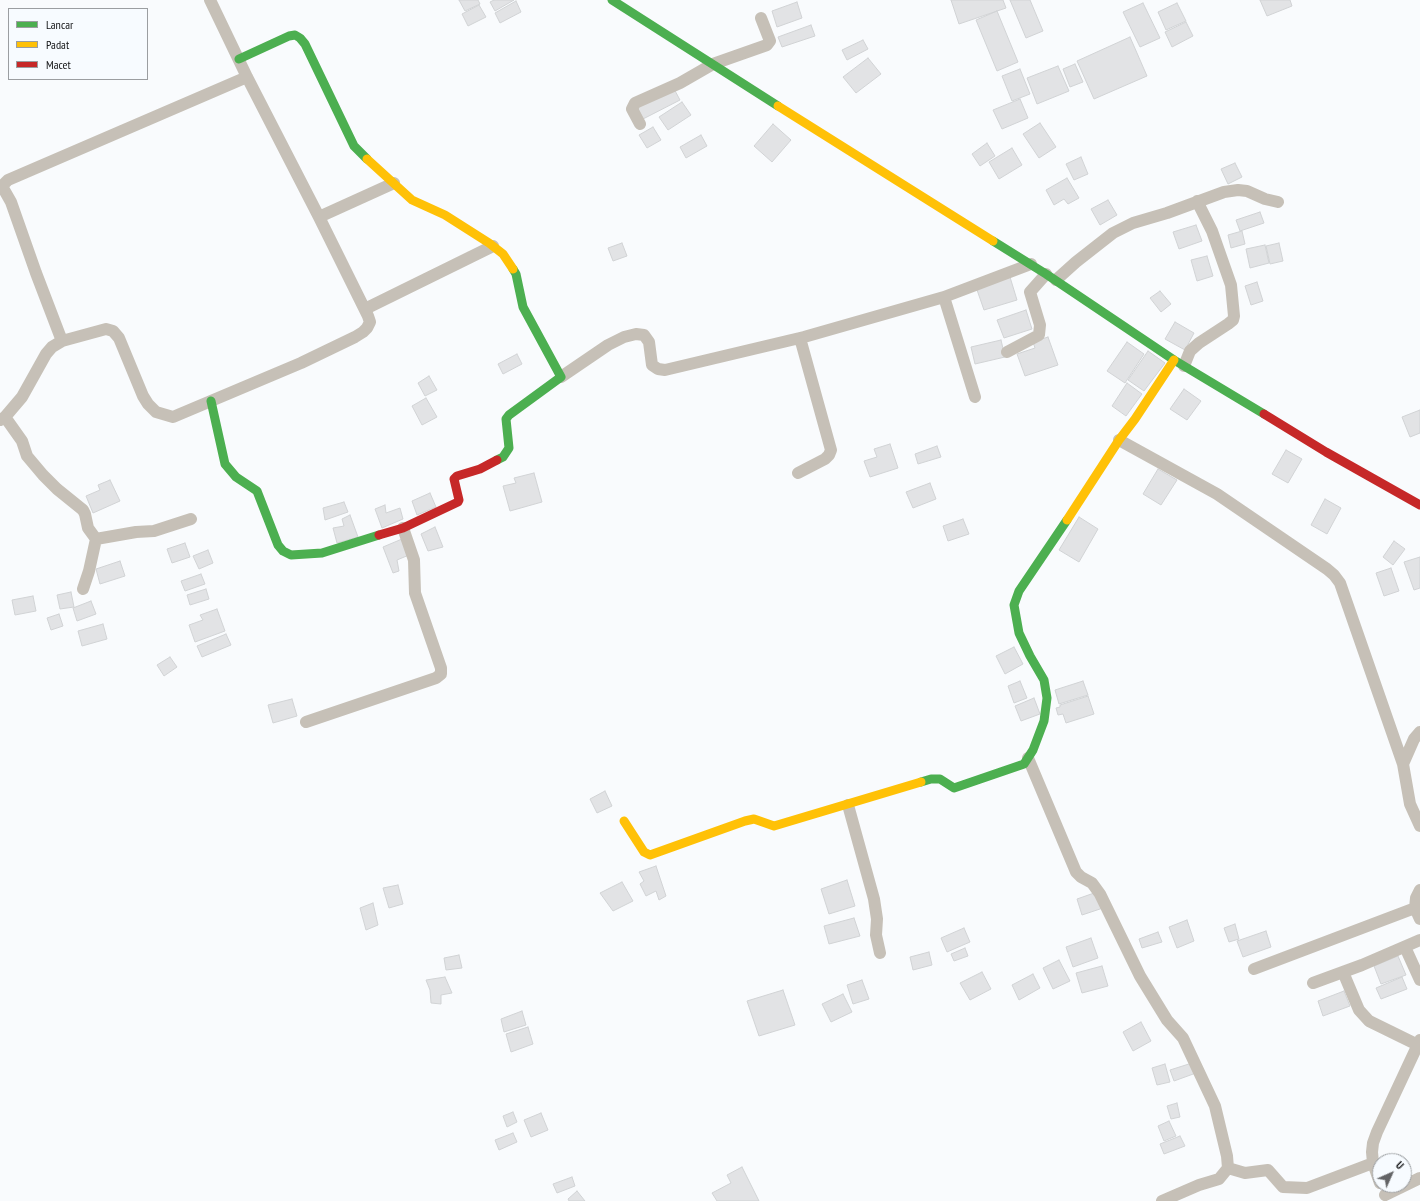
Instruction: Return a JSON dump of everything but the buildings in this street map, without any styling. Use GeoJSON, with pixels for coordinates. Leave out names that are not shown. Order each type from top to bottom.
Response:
{"type":"FeatureCollection","features":[{"type":"Feature","properties":{"kind":"street"},"geometry":{"type":"LineString","coordinates":[[83,589],[89,571],[96,539],[88,528],[85,514],[83,510],[57,489],[43,475],[27,456],[22,441],[2,419],[22,397],[46,354],[52,347],[62,342],[106,329],[113,331],[119,338],[143,396],[148,404],[156,412],[173,417],[301,363],[363,332],[370,322],[365,309],[247,77],[210,0]]}},
{"type":"Feature","properties":{"kind":"street"},"geometry":{"type":"LineString","coordinates":[[612,0],[856,156],[1031,264],[1179,363],[1326,452],[1420,505]]}},
{"type":"Feature","properties":{"kind":"street"},"geometry":{"type":"LineString","coordinates":[[640,124],[632,109],[635,103],[680,83],[713,64],[767,45],[770,41],[761,18]]}},
{"type":"Feature","properties":{"kind":"street"},"geometry":{"type":"LineString","coordinates":[[239,59],[289,36],[295,35],[300,38],[305,44],[354,146],[412,200],[465,227],[503,254],[516,274],[523,307],[561,377]]}},
{"type":"Feature","properties":{"kind":"street"},"geometry":{"type":"LineString","coordinates":[[62,342],[11,202],[3,188],[4,184],[8,180],[247,77]]}},
{"type":"Feature","properties":{"kind":"street"},"geometry":{"type":"LineString","coordinates":[[319,217],[394,183]]}},
{"type":"Feature","properties":{"kind":"street"},"geometry":{"type":"LineString","coordinates":[[1007,352],[1039,334],[1040,325],[1030,292],[1076,262],[1113,233],[1132,223],[1215,194],[1238,190],[1247,191],[1265,199],[1278,202]]}},
{"type":"Feature","properties":{"kind":"street"},"geometry":{"type":"LineString","coordinates":[[624,821],[644,852],[650,855],[745,821],[754,819],[774,826],[931,779],[940,779],[954,788],[1024,764],[1034,750],[1044,721],[1047,698],[1044,680],[1019,633],[1014,605],[1019,591],[1061,530],[1119,440],[1179,363],[1199,343],[1233,320],[1234,316],[1231,285],[1212,231],[1197,201]]}},
{"type":"Feature","properties":{"kind":"street"},"geometry":{"type":"LineString","coordinates":[[365,309],[493,246]]}},
{"type":"Feature","properties":{"kind":"street"},"geometry":{"type":"LineString","coordinates":[[211,401],[225,464],[236,477],[257,491],[278,545],[286,553],[291,555],[322,553],[403,528],[458,502],[459,500],[454,480],[457,476],[480,469],[502,457],[509,448],[506,419],[509,415],[608,345],[624,337],[636,334],[644,335],[649,342],[652,365],[665,370],[800,338],[944,297],[1031,264]]}},
{"type":"Feature","properties":{"kind":"street"},"geometry":{"type":"LineString","coordinates":[[944,297],[975,397]]}},
{"type":"Feature","properties":{"kind":"street"},"geometry":{"type":"LineString","coordinates":[[798,473],[824,459],[831,450],[800,338]]}},
{"type":"Feature","properties":{"kind":"street"},"geometry":{"type":"LineString","coordinates":[[1119,440],[1217,494],[1327,568],[1334,575],[1340,583],[1403,764],[1410,804],[1420,826]]}},
{"type":"Feature","properties":{"kind":"street"},"geometry":{"type":"LineString","coordinates":[[96,539],[136,532],[154,531],[191,519]]}},
{"type":"Feature","properties":{"kind":"street"},"geometry":{"type":"LineString","coordinates":[[306,722],[436,678],[441,674],[441,668],[415,593],[414,560],[403,528]]}},
{"type":"Feature","properties":{"kind":"street"},"geometry":{"type":"LineString","coordinates":[[1403,764],[1414,740],[1420,732]]}},
{"type":"Feature","properties":{"kind":"street"},"geometry":{"type":"LineString","coordinates":[[1028,758],[1076,872],[1081,877],[1092,883],[1100,894],[1140,976],[1167,1020],[1183,1038],[1215,1106],[1227,1156],[1228,1168],[1219,1179],[1199,1185],[1162,1201]]}},
{"type":"Feature","properties":{"kind":"street"},"geometry":{"type":"LineString","coordinates":[[848,805],[874,899],[877,919],[876,935],[880,953]]}},
{"type":"Feature","properties":{"kind":"street"},"geometry":{"type":"LineString","coordinates":[[1254,969],[1418,913],[1416,898],[1420,890]]}},
{"type":"Feature","properties":{"kind":"street"},"geometry":{"type":"LineString","coordinates":[[1313,983],[1420,940]]}},
{"type":"Feature","properties":{"kind":"street"},"geometry":{"type":"LineString","coordinates":[[1405,947],[1420,980]]}},
{"type":"Feature","properties":{"kind":"street"},"geometry":{"type":"LineString","coordinates":[[1343,972],[1359,1010],[1369,1021],[1419,1044],[1377,1132],[1373,1153]]}},
{"type":"Feature","properties":{"kind":"street"},"geometry":{"type":"LineString","coordinates":[[1228,1168],[1244,1173],[1268,1170],[1283,1187],[1307,1188],[1372,1163]]}},
{"type":"Feature","properties":{"kind":"traffic: fast"},"geometry":{"type":"LineString","coordinates":[[612,0],[778,106]]}},
{"type":"Feature","properties":{"kind":"traffic: fast"},"geometry":{"type":"LineString","coordinates":[[239,59],[289,36],[295,35],[300,38],[305,44],[354,146],[367,159]]}},
{"type":"Feature","properties":{"kind":"traffic: fast"},"geometry":{"type":"LineString","coordinates":[[993,241],[1046,274],[1174,360],[1264,414]]}},
{"type":"Feature","properties":{"kind":"traffic: fast"},"geometry":{"type":"LineString","coordinates":[[497,460],[503,457],[509,448],[506,419],[509,415],[561,377],[523,307],[516,274],[513,269]]}},
{"type":"Feature","properties":{"kind":"traffic: fast"},"geometry":{"type":"LineString","coordinates":[[211,401],[225,464],[236,477],[257,491],[278,545],[283,551],[291,555],[322,553],[379,535]]}},
{"type":"Feature","properties":{"kind":"traffic: fast"},"geometry":{"type":"LineString","coordinates":[[921,782],[931,779],[940,779],[954,788],[1024,764],[1033,750],[1044,721],[1047,698],[1044,680],[1019,633],[1014,605],[1019,591],[1067,520]]}},
{"type":"Feature","properties":{"kind":"traffic: slow"},"geometry":{"type":"LineString","coordinates":[[778,106],[993,241]]}},
{"type":"Feature","properties":{"kind":"traffic: slow"},"geometry":{"type":"LineString","coordinates":[[367,159],[412,200],[445,215],[489,243],[503,254],[513,269]]}},
{"type":"Feature","properties":{"kind":"traffic: slow"},"geometry":{"type":"LineString","coordinates":[[1067,520],[1119,440],[1135,419],[1174,360]]}},
{"type":"Feature","properties":{"kind":"traffic: slow"},"geometry":{"type":"LineString","coordinates":[[624,821],[644,852],[650,855],[745,821],[754,819],[774,826],[921,782]]}},
{"type":"Feature","properties":{"kind":"traffic: jam"},"geometry":{"type":"LineString","coordinates":[[1264,414],[1326,452],[1420,505]]}},
{"type":"Feature","properties":{"kind":"traffic: jam"},"geometry":{"type":"LineString","coordinates":[[379,535],[403,528],[458,502],[459,500],[454,479],[457,476],[480,469],[497,460]]}}]}
